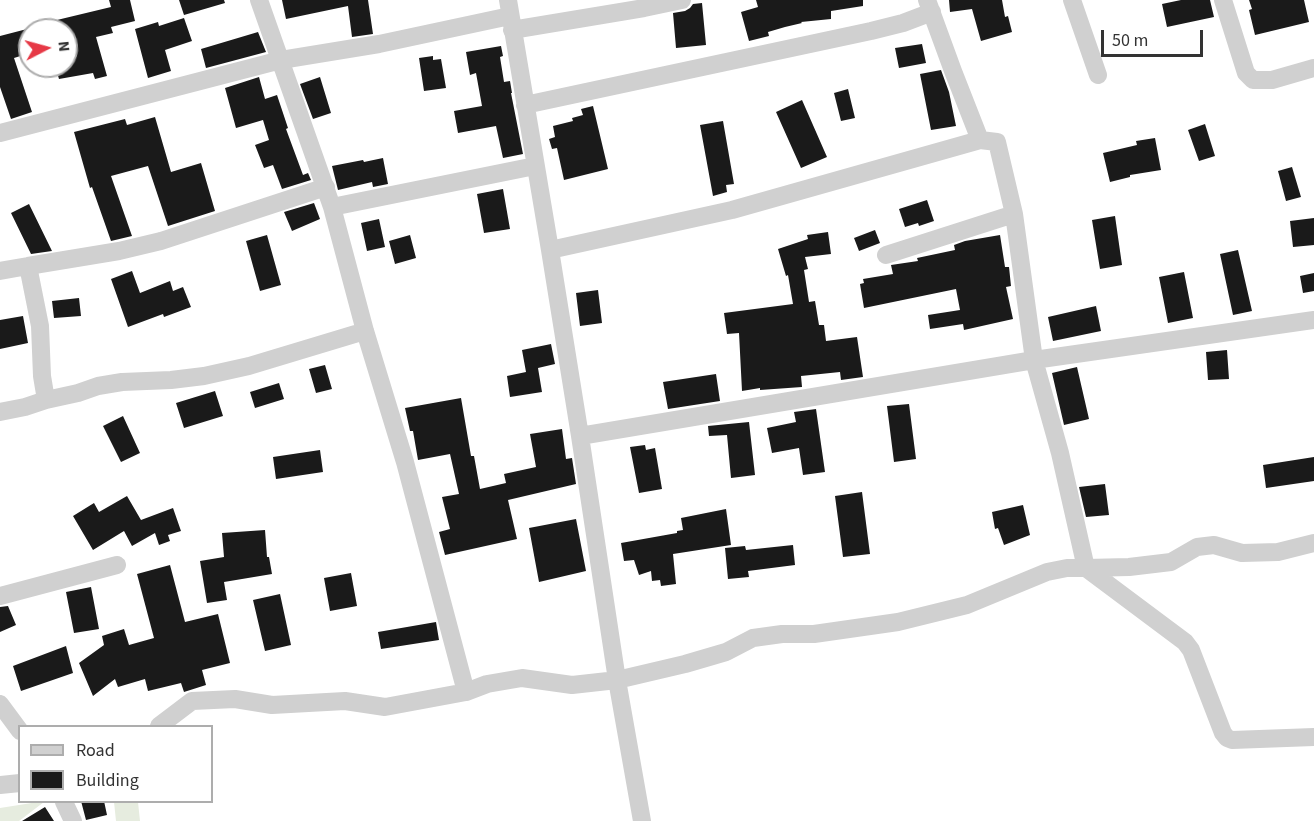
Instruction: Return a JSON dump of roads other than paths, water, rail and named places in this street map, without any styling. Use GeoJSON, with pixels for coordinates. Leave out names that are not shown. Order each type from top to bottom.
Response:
{"type":"FeatureCollection","features":[{"type":"Feature","properties":{"kind":"street"},"geometry":{"type":"LineString","coordinates":[[259,0],[332,207],[365,331],[405,462],[465,692]]}},
{"type":"Feature","properties":{"kind":"street"},"geometry":{"type":"LineString","coordinates":[[0,133],[281,60],[379,44],[510,15],[682,0]]}},
{"type":"Feature","properties":{"kind":"street"},"geometry":{"type":"LineString","coordinates":[[1072,0],[1098,75]]}},
{"type":"Feature","properties":{"kind":"street"},"geometry":{"type":"LineString","coordinates":[[1223,0],[1246,73],[1252,80],[1272,80],[1314,68]]}},
{"type":"Feature","properties":{"kind":"street"},"geometry":{"type":"LineString","coordinates":[[525,105],[871,31],[903,23],[929,6],[980,140]]}},
{"type":"Feature","properties":{"kind":"street"},"geometry":{"type":"LineString","coordinates":[[510,15],[642,821]]}},
{"type":"Feature","properties":{"kind":"street"},"geometry":{"type":"LineString","coordinates":[[549,250],[732,210],[980,140],[997,142],[1014,214],[1034,360],[1060,453],[1086,568],[1185,642],[1191,650],[1223,733],[1227,738],[1232,740],[1314,737]]}},
{"type":"Feature","properties":{"kind":"street"},"geometry":{"type":"LineString","coordinates":[[332,207],[535,166]]}},
{"type":"Feature","properties":{"kind":"street"},"geometry":{"type":"LineString","coordinates":[[0,272],[119,251],[161,241],[326,187]]}},
{"type":"Feature","properties":{"kind":"street"},"geometry":{"type":"LineString","coordinates":[[886,255],[1014,214]]}},
{"type":"Feature","properties":{"kind":"street"},"geometry":{"type":"LineString","coordinates":[[28,266],[40,326],[42,376],[46,400]]}},
{"type":"Feature","properties":{"kind":"street"},"geometry":{"type":"LineString","coordinates":[[580,436],[1034,360],[1314,320]]}},
{"type":"Feature","properties":{"kind":"street"},"geometry":{"type":"LineString","coordinates":[[0,412],[98,386],[204,376],[249,366],[365,331]]}},
{"type":"Feature","properties":{"kind":"street"},"geometry":{"type":"LineString","coordinates":[[160,725],[192,701],[235,699],[272,705],[345,700],[385,707],[465,692],[487,684],[522,678],[572,685],[618,680],[726,652],[753,639],[782,634],[814,634],[898,622],[967,605],[1047,572],[1067,568],[1130,567],[1171,562],[1197,547],[1214,546],[1242,553],[1278,552],[1314,543]]}},
{"type":"Feature","properties":{"kind":"street"},"geometry":{"type":"LineString","coordinates":[[0,596],[117,565]]}},
{"type":"Feature","properties":{"kind":"street"},"geometry":{"type":"LineString","coordinates":[[0,704],[18,728]]}},
{"type":"Feature","properties":{"kind":"street"},"geometry":{"type":"LineString","coordinates":[[0,785],[18,783]]}},
{"type":"Feature","properties":{"kind":"street"},"geometry":{"type":"LineString","coordinates":[[65,803],[73,821]]}}]}
